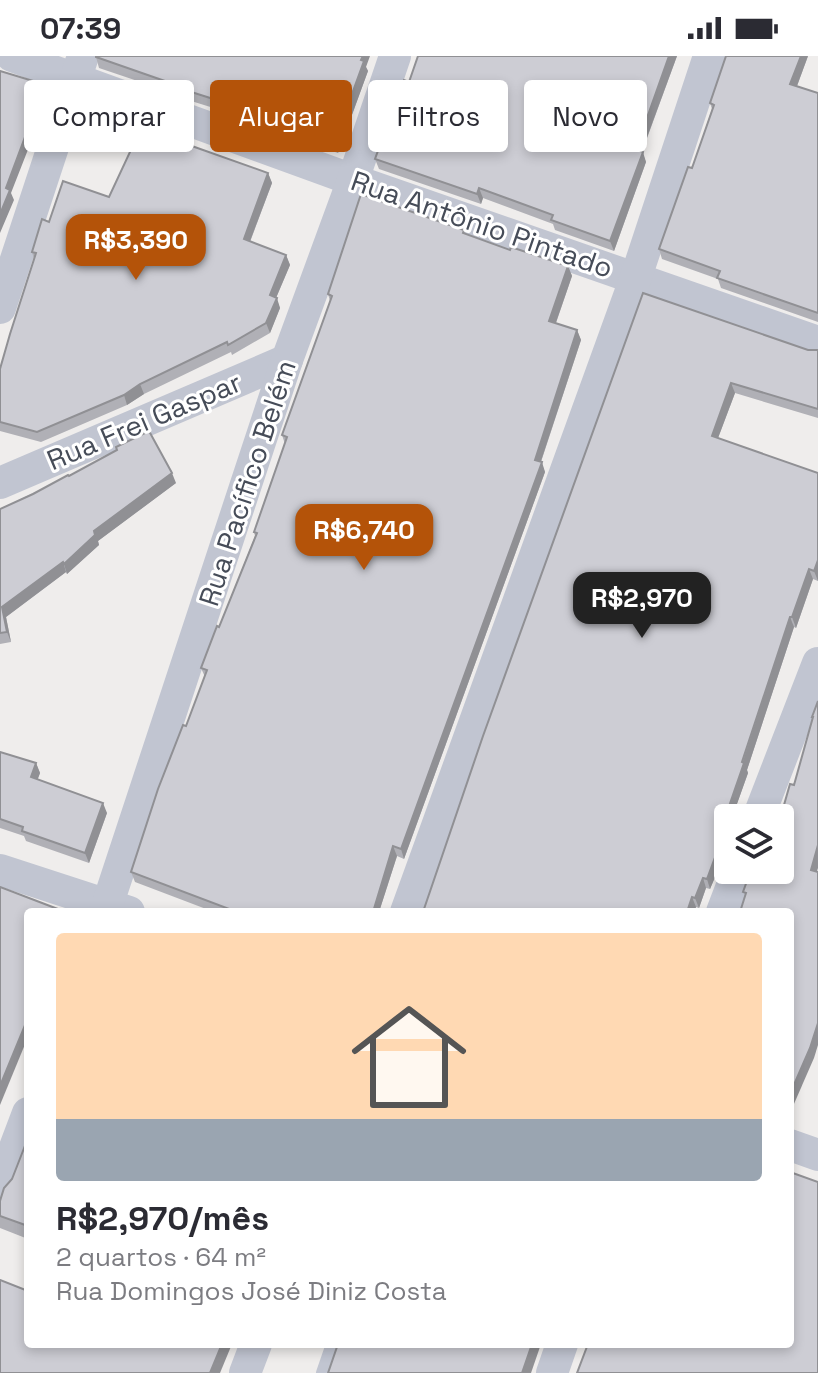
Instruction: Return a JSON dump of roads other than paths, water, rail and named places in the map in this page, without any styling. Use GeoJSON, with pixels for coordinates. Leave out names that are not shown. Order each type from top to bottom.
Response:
{"type":"FeatureCollection","features":[{"type":"Feature","properties":{"kind":"street","name":"Rua Antônio Pintado"},"geometry":{"type":"LineString","coordinates":[[12,56],[79,68],[353,180],[818,342]]}},
{"type":"Feature","properties":{"kind":"street","name":"Rua Pacífico Belém"},"geometry":{"type":"LineString","coordinates":[[115,908],[287,360],[395,56]]}},
{"type":"Feature","properties":{"kind":"street"},"geometry":{"type":"LineString","coordinates":[[407,908],[636,277],[709,56]]}},
{"type":"Feature","properties":{"kind":"street"},"geometry":{"type":"LineString","coordinates":[[0,308],[79,68]]}},
{"type":"Feature","properties":{"kind":"street","name":"Rua Frei Gaspar"},"geometry":{"type":"LineString","coordinates":[[0,483],[287,360]]}},
{"type":"Feature","properties":{"kind":"street"},"geometry":{"type":"LineString","coordinates":[[763,804],[818,663]]}},
{"type":"Feature","properties":{"kind":"street"},"geometry":{"type":"LineString","coordinates":[[0,870],[108,908]]}},
{"type":"Feature","properties":{"kind":"street"},"geometry":{"type":"LineString","coordinates":[[724,908],[733,884]]}},
{"type":"Feature","properties":{"kind":"street"},"geometry":{"type":"LineString","coordinates":[[0,1187],[24,1124]]}},
{"type":"Feature","properties":{"kind":"street"},"geometry":{"type":"LineString","coordinates":[[794,1146],[818,1155]]}},
{"type":"Feature","properties":{"kind":"street"},"geometry":{"type":"LineString","coordinates":[[245,1373],[254,1348]]}},
{"type":"Feature","properties":{"kind":"street"},"geometry":{"type":"LineString","coordinates":[[552,1373],[561,1348]]}},
{"type":"Feature","properties":{"kind":"lane"},"geometry":{"type":"LineString","coordinates":[[324,1373],[333,1348]]}}]}
